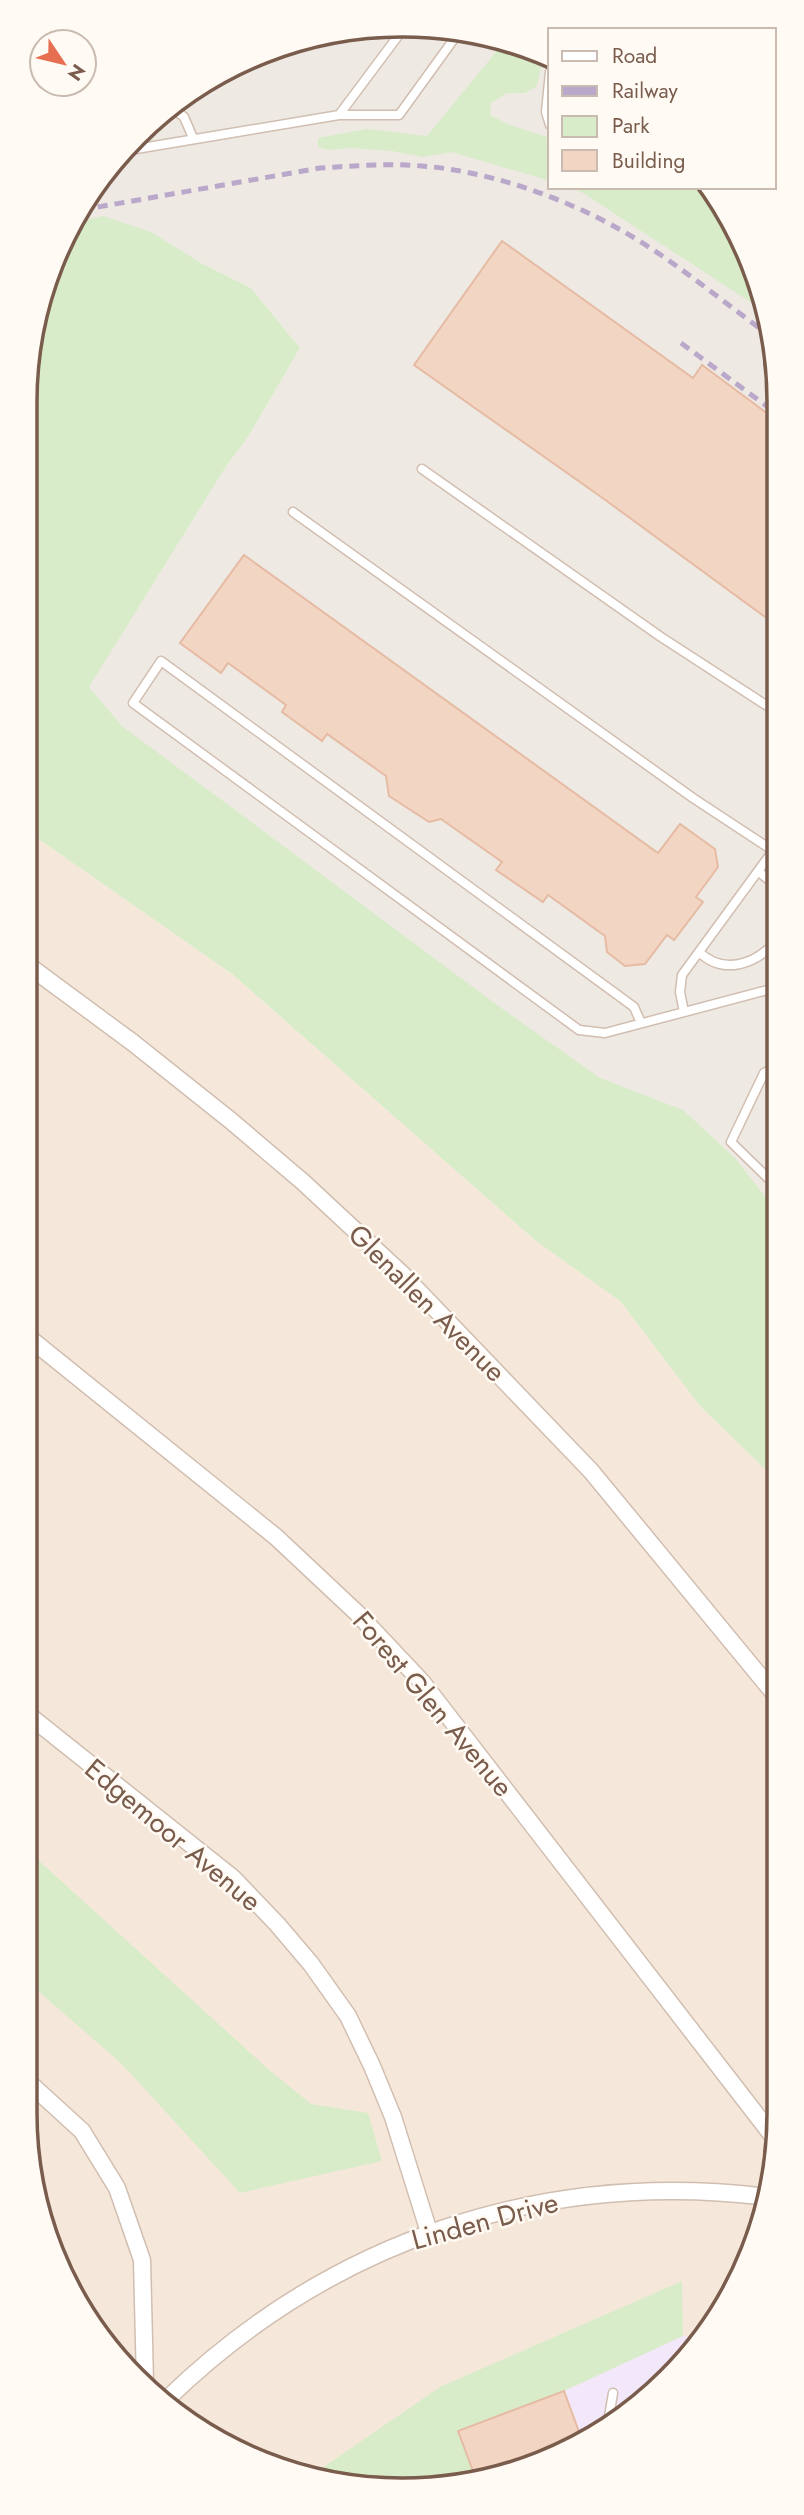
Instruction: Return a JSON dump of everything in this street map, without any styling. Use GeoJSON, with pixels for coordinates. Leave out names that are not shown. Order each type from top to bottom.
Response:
{"type":"FeatureCollection","features":[{"type":"Feature","properties":{"kind":"street","name":"Glenallen Avenue"},"geometry":{"type":"LineString","coordinates":[[37,972],[132,1042],[230,1120],[303,1182],[402,1274],[591,1471],[767,1685]]}},
{"type":"Feature","properties":{"kind":"street","name":"Forest Glen Avenue"},"geometry":{"type":"LineString","coordinates":[[37,1344],[276,1536],[357,1613],[412,1672],[485,1761],[766,2128]]}},
{"type":"Feature","properties":{"kind":"street","name":"Edgemoor Avenue"},"geometry":{"type":"LineString","coordinates":[[37,1722],[233,1878],[311,1964],[348,2016],[372,2066],[393,2117],[429,2232]]}},
{"type":"Feature","properties":{"kind":"street"},"geometry":{"type":"LineString","coordinates":[[37,2090],[82,2131],[117,2188],[142,2260],[145,2372]]}},
{"type":"Feature","properties":{"kind":"street","name":"Linden Drive"},"geometry":{"type":"LineString","coordinates":[[171,2396],[250,2328],[281,2307],[334,2275],[397,2244],[452,2224],[530,2205],[589,2195],[724,2191],[758,2196]]}},
{"type":"Feature","properties":{"kind":"lane"},"geometry":{"type":"LineString","coordinates":[[339,115],[397,37]]}},
{"type":"Feature","properties":{"kind":"lane"},"geometry":{"type":"LineString","coordinates":[[140,148],[339,115],[399,115],[453,40]]}},
{"type":"Feature","properties":{"kind":"lane"},"geometry":{"type":"LineString","coordinates":[[548,92],[548,118]]}},
{"type":"Feature","properties":{"kind":"lane"},"geometry":{"type":"LineString","coordinates":[[179,113],[184,117],[193,138]]}},
{"type":"Feature","properties":{"kind":"lane"},"geometry":{"type":"LineString","coordinates":[[422,469],[661,637],[767,707]]}},
{"type":"Feature","properties":{"kind":"lane"},"geometry":{"type":"LineString","coordinates":[[293,512],[693,799],[767,847]]}},
{"type":"Feature","properties":{"kind":"lane"},"geometry":{"type":"LineString","coordinates":[[641,1023],[634,1007],[161,662],[133,703],[579,1030],[605,1033],[767,990]]}},
{"type":"Feature","properties":{"kind":"lane"},"geometry":{"type":"LineString","coordinates":[[684,1012],[680,992],[682,975],[767,861]]}},
{"type":"Feature","properties":{"kind":"lane"},"geometry":{"type":"LineString","coordinates":[[759,872],[767,878]]}},
{"type":"Feature","properties":{"kind":"lane"},"geometry":{"type":"LineString","coordinates":[[699,952],[712,962],[738,965],[762,956],[767,951]]}},
{"type":"Feature","properties":{"kind":"lane"},"geometry":{"type":"LineString","coordinates":[[767,1072],[732,1142],[767,1177]]}},
{"type":"Feature","properties":{"kind":"lane"},"geometry":{"type":"LineString","coordinates":[[610,2414],[613,2393]]}},
{"type":"Feature","properties":{"kind":"shaded area"},"geometry":{"type":"Polygon","coordinates":[[[378,38],[450,40],[497,49],[548,67],[548,189],[699,189],[730,240],[755,307],[764,354],[767,402],[767,1278],[122,726],[88,687],[225,468],[248,437],[300,348],[251,288],[201,263],[83,224],[98,199],[127,161],[161,127],[199,98],[240,74],[285,56],[331,44],[378,38]]]}},
{"type":"Feature","properties":{"kind":"shaded area"},"geometry":{"type":"Polygon","coordinates":[[[37,838],[232,974],[536,1241],[620,1301],[700,1406],[767,1471],[767,2113],[760,2184],[748,2230],[730,2275],[692,2335],[643,2388],[605,2417],[572,2436],[393,2478],[354,2475],[307,2466],[262,2450],[240,2441],[199,2417],[161,2388],[127,2354],[86,2296],[74,2275],[56,2230],[40,2161],[37,2113],[37,838]]]}},
{"type":"Feature","properties":{"kind":"shaded area"},"geometry":{"type":"Polygon","coordinates":[[[683,2336],[690,2337],[643,2388],[624,2403],[585,2429],[542,2450],[497,2466],[470,2472],[458,2431],[683,2336]]]}},
{"type":"Feature","properties":{"kind":"green space"},"geometry":{"type":"Polygon","coordinates":[[[498,49],[541,65],[537,86],[525,93],[507,93],[491,103],[490,115],[510,125],[548,137],[548,180],[452,152],[423,157],[392,151],[351,148],[329,150],[318,147],[318,138],[367,129],[427,136],[498,49]]]}},
{"type":"Feature","properties":{"kind":"green space"},"geometry":{"type":"Polygon","coordinates":[[[572,189],[699,189],[730,240],[754,305],[583,193],[572,189]]]}},
{"type":"Feature","properties":{"kind":"green space"},"geometry":{"type":"Polygon","coordinates":[[[103,216],[151,232],[201,263],[251,288],[300,348],[248,437],[225,468],[89,687],[122,726],[504,1010],[600,1078],[683,1110],[736,1159],[767,1199],[767,1471],[700,1406],[620,1301],[536,1241],[232,974],[37,838],[38,378],[49,307],[74,240],[85,220],[103,216]]]}},
{"type":"Feature","properties":{"kind":"green space"},"geometry":{"type":"Polygon","coordinates":[[[37,1859],[268,2069],[311,2104],[368,2113],[382,2161],[240,2193],[120,2062],[37,1990],[37,1859]]]}},
{"type":"Feature","properties":{"kind":"green space"},"geometry":{"type":"Polygon","coordinates":[[[682,2281],[683,2336],[564,2391],[458,2431],[473,2471],[402,2478],[354,2475],[321,2469],[440,2387],[682,2281]]]}},
{"type":"Feature","properties":{"kind":"building"},"geometry":{"type":"Polygon","coordinates":[[[502,241],[693,378],[702,365],[767,413],[767,618],[604,499],[414,365],[502,241]]]}},
{"type":"Feature","properties":{"kind":"building"},"geometry":{"type":"Polygon","coordinates":[[[244,555],[658,853],[680,824],[715,849],[718,867],[696,897],[703,902],[674,940],[667,935],[645,964],[625,966],[607,952],[605,936],[548,895],[543,902],[496,870],[502,862],[441,819],[429,822],[389,796],[386,776],[327,734],[322,741],[282,712],[286,705],[228,663],[221,673],[180,643],[244,555]]]}},
{"type":"Feature","properties":{"kind":"building"},"geometry":{"type":"Polygon","coordinates":[[[564,2391],[579,2432],[519,2459],[473,2471],[458,2431],[564,2391]]]}},
{"type":"Feature","properties":{"kind":"railway"},"geometry":{"type":"LineString","coordinates":[[93,208],[320,168],[409,165],[473,173],[524,187],[597,217],[678,267],[759,328]]}},
{"type":"Feature","properties":{"kind":"railway"},"geometry":{"type":"LineString","coordinates":[[681,343],[767,406]]}}]}
